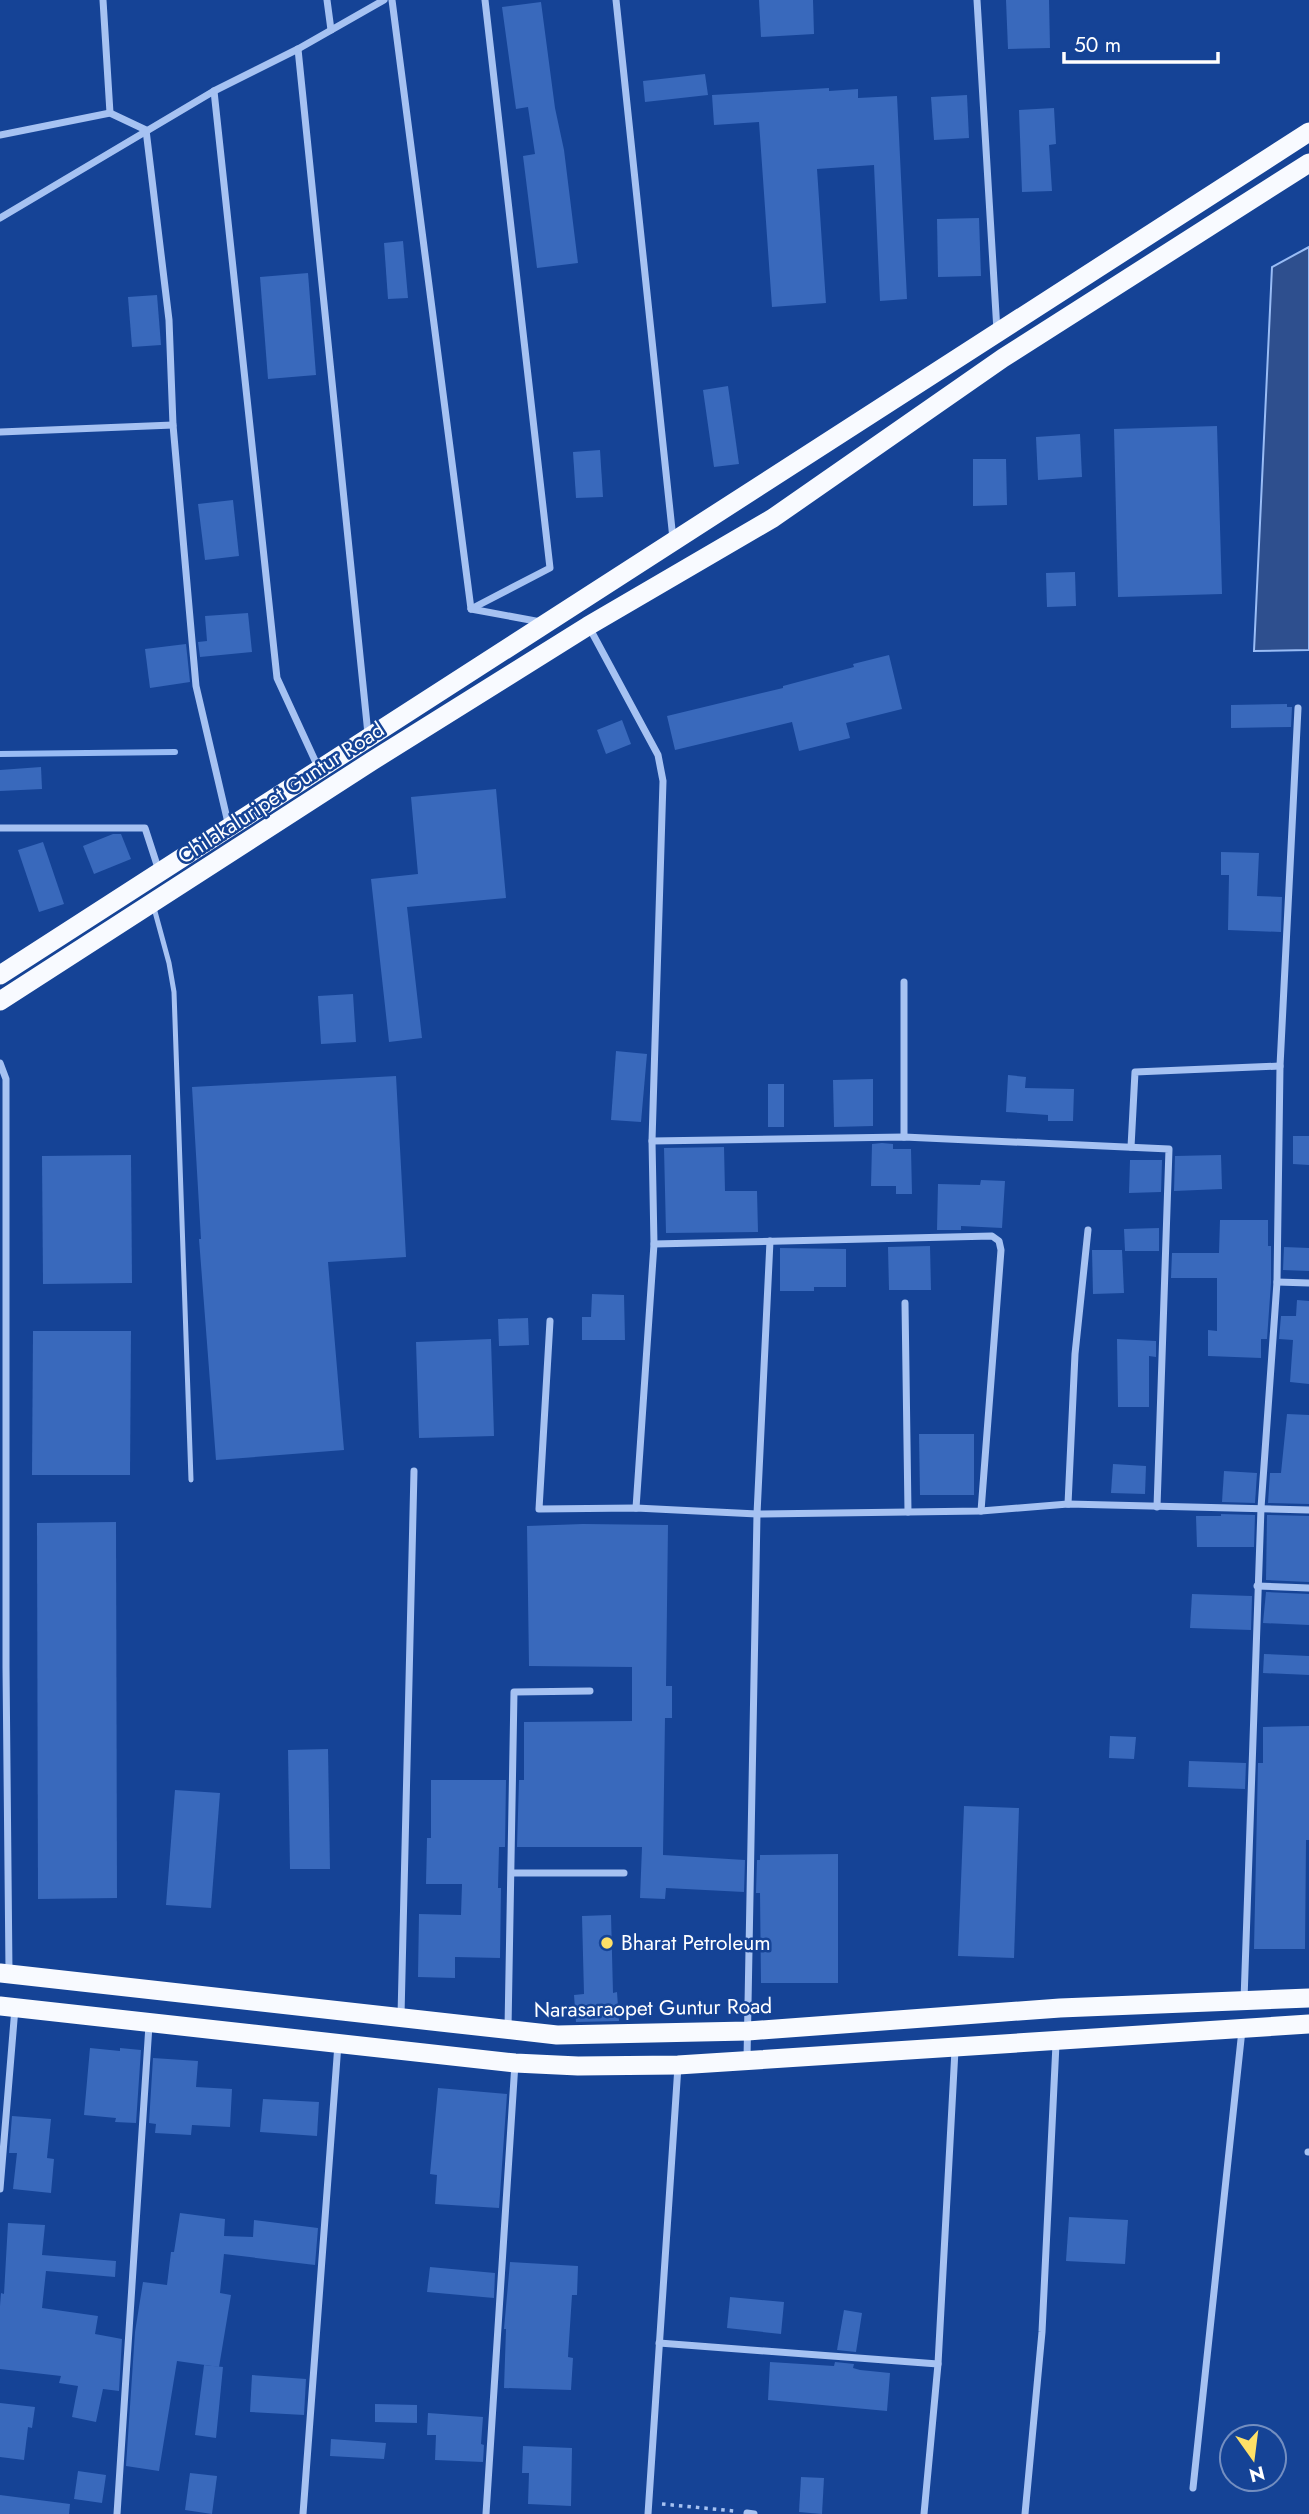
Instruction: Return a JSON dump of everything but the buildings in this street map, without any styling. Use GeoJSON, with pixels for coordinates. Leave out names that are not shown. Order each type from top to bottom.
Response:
{"type":"FeatureCollection","features":[{"type":"Feature","properties":{"kind":"highway","name":"Chilakaluripet Guntur Road"},"geometry":{"type":"LineString","coordinates":[[0,975],[1309,132]]}},
{"type":"Feature","properties":{"kind":"highway","name":"Chilakaluripet Guntur Road"},"geometry":{"type":"LineString","coordinates":[[0,1001],[372,761],[588,626],[773,518],[1003,358],[1309,163]]}},
{"type":"Feature","properties":{"kind":"highway","name":"Narasaraopet Guntur Road"},"geometry":{"type":"LineString","coordinates":[[5,1973],[557,2035],[748,2032],[1060,2008],[1309,1998]]}},
{"type":"Feature","properties":{"kind":"highway"},"geometry":{"type":"LineString","coordinates":[[7,2006],[515,2063],[578,2066],[678,2065],[1309,2024]]}},
{"type":"Feature","properties":{"kind":"street"},"geometry":{"type":"LineString","coordinates":[[103,0],[110,113]]}},
{"type":"Feature","properties":{"kind":"street"},"geometry":{"type":"LineString","coordinates":[[327,0],[331,30]]}},
{"type":"Feature","properties":{"kind":"street"},"geometry":{"type":"LineString","coordinates":[[0,218],[214,91],[298,49],[384,0]]}},
{"type":"Feature","properties":{"kind":"street"},"geometry":{"type":"LineString","coordinates":[[392,0],[471,609]]}},
{"type":"Feature","properties":{"kind":"street"},"geometry":{"type":"LineString","coordinates":[[471,609],[550,568],[485,0]]}},
{"type":"Feature","properties":{"kind":"street"},"geometry":{"type":"LineString","coordinates":[[616,0],[673,541]]}},
{"type":"Feature","properties":{"kind":"street"},"geometry":{"type":"LineString","coordinates":[[978,0],[997,332]]}},
{"type":"Feature","properties":{"kind":"street"},"geometry":{"type":"LineString","coordinates":[[298,49],[368,738]]}},
{"type":"Feature","properties":{"kind":"street"},"geometry":{"type":"LineString","coordinates":[[214,91],[276,678],[319,769]]}},
{"type":"Feature","properties":{"kind":"street"},"geometry":{"type":"LineString","coordinates":[[0,135],[110,113],[146,130]]}},
{"type":"Feature","properties":{"kind":"street"},"geometry":{"type":"LineString","coordinates":[[146,130],[169,320],[173,425],[196,686],[229,827]]}},
{"type":"Feature","properties":{"kind":"street"},"geometry":{"type":"LineString","coordinates":[[0,432],[173,425]]}},
{"type":"Feature","properties":{"kind":"street"},"geometry":{"type":"LineString","coordinates":[[471,609],[548,623]]}},
{"type":"Feature","properties":{"kind":"street"},"geometry":{"type":"LineString","coordinates":[[588,626],[658,755],[663,782],[652,1140],[654,1244],[636,1508]]}},
{"type":"Feature","properties":{"kind":"street"},"geometry":{"type":"LineString","coordinates":[[1244,2000],[1257,1586],[1277,1282],[1280,1066],[1298,708]]}},
{"type":"Feature","properties":{"kind":"street"},"geometry":{"type":"LineString","coordinates":[[0,828],[145,828],[159,872]]}},
{"type":"Feature","properties":{"kind":"street"},"geometry":{"type":"LineString","coordinates":[[904,982],[904,1137]]}},
{"type":"Feature","properties":{"kind":"street"},"geometry":{"type":"LineString","coordinates":[[0,1063],[6,1079],[3,1667],[5,1973]]}},
{"type":"Feature","properties":{"kind":"street"},"geometry":{"type":"LineString","coordinates":[[1131,1147],[1135,1072],[1280,1066]]}},
{"type":"Feature","properties":{"kind":"street"},"geometry":{"type":"LineString","coordinates":[[652,1140],[904,1137],[1169,1149],[1157,1507]]}},
{"type":"Feature","properties":{"kind":"street"},"geometry":{"type":"LineString","coordinates":[[1068,1504],[1075,1354],[1088,1230]]}},
{"type":"Feature","properties":{"kind":"street"},"geometry":{"type":"LineString","coordinates":[[654,1244],[992,1236],[999,1241],[1001,1250],[981,1511]]}},
{"type":"Feature","properties":{"kind":"street"},"geometry":{"type":"LineString","coordinates":[[747,2060],[757,1514],[770,1241]]}},
{"type":"Feature","properties":{"kind":"street"},"geometry":{"type":"LineString","coordinates":[[1277,1282],[1309,1283]]}},
{"type":"Feature","properties":{"kind":"street"},"geometry":{"type":"LineString","coordinates":[[905,1303],[908,1512]]}},
{"type":"Feature","properties":{"kind":"street"},"geometry":{"type":"LineString","coordinates":[[550,1321],[539,1509],[636,1508],[757,1514],[981,1511],[1068,1504],[1309,1510]]}},
{"type":"Feature","properties":{"kind":"street"},"geometry":{"type":"LineString","coordinates":[[401,2017],[414,1471]]}},
{"type":"Feature","properties":{"kind":"street"},"geometry":{"type":"LineString","coordinates":[[1257,1586],[1309,1588]]}},
{"type":"Feature","properties":{"kind":"street"},"geometry":{"type":"LineString","coordinates":[[508,2031],[514,1692],[590,1691]]}},
{"type":"Feature","properties":{"kind":"street"},"geometry":{"type":"LineString","coordinates":[[512,1873],[624,1873]]}},
{"type":"Feature","properties":{"kind":"street"},"geometry":{"type":"LineString","coordinates":[[0,2189],[7,2006]]}},
{"type":"Feature","properties":{"kind":"street"},"geometry":{"type":"LineString","coordinates":[[117,2514],[149,2021]]}},
{"type":"Feature","properties":{"kind":"street"},"geometry":{"type":"LineString","coordinates":[[1193,2488],[1242,2029]]}},
{"type":"Feature","properties":{"kind":"street"},"geometry":{"type":"LineString","coordinates":[[1025,2514],[1042,2332],[1056,2039]]}},
{"type":"Feature","properties":{"kind":"street"},"geometry":{"type":"LineString","coordinates":[[303,2514],[338,2044]]}},
{"type":"Feature","properties":{"kind":"street"},"geometry":{"type":"LineString","coordinates":[[924,2514],[937,2364],[955,2046]]}},
{"type":"Feature","properties":{"kind":"street"},"geometry":{"type":"LineString","coordinates":[[486,2514],[515,2063]]}},
{"type":"Feature","properties":{"kind":"street"},"geometry":{"type":"LineString","coordinates":[[648,2514],[678,2065]]}},
{"type":"Feature","properties":{"kind":"street"},"geometry":{"type":"LineString","coordinates":[[659,2343],[937,2364]]}},
{"type":"Feature","properties":{"kind":"lane"},"geometry":{"type":"LineString","coordinates":[[152,902],[174,992],[191,1479]]}},
{"type":"Feature","properties":{"kind":"path"},"geometry":{"type":"LineString","coordinates":[[649,2502],[750,2513]]}},
{"type":"Feature","properties":{"kind":"water"},"geometry":{"type":"Polygon","coordinates":[[[1309,247],[1309,650],[1254,651],[1272,267],[1309,247]]]}},
{"type":"Feature","properties":{"kind":"waterway"},"geometry":{"type":"LineString","coordinates":[[0,754],[175,752]]}},
{"type":"Feature","properties":{"kind":"place","name":"Bharat Petroleum"},"geometry":{"type":"Point","coordinates":[607,1943]}}]}
